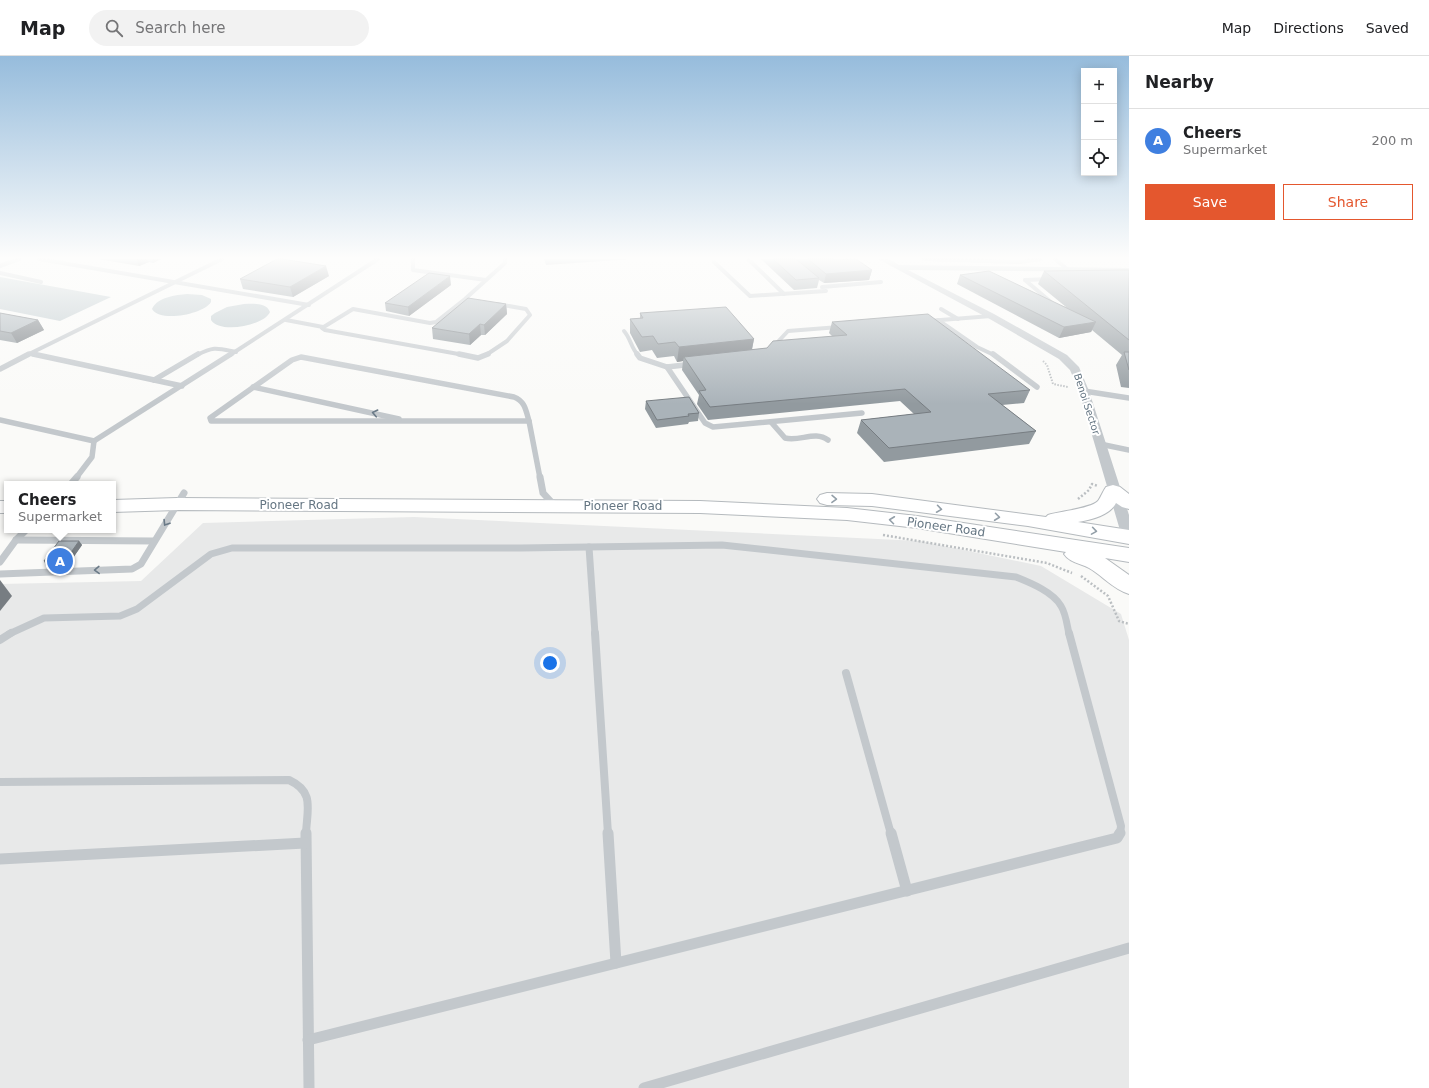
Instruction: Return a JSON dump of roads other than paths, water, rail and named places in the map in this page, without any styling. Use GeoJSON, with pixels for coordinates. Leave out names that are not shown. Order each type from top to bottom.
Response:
{"type":"FeatureCollection","features":[{"type":"Feature","properties":{"kind":"main road"},"geometry":{"type":"LineString","coordinates":[[1028,520],[1064,519],[1082,515],[1104,506],[1114,491],[1129,503]]}},
{"type":"Feature","properties":{"kind":"main road","name":"Pioneer Road"},"geometry":{"type":"LineString","coordinates":[[116,492],[181,499],[872,500],[1028,520],[1129,537]]}},
{"type":"Feature","properties":{"kind":"main road","name":"Pioneer Road"},"geometry":{"type":"LineString","coordinates":[[116,506],[181,499]]}},
{"type":"Feature","properties":{"kind":"main road","name":"Pioneer Road"},"geometry":{"type":"LineString","coordinates":[[549,499],[847,514],[917,522],[1129,555]]}},
{"type":"Feature","properties":{"kind":"main road"},"geometry":{"type":"LineString","coordinates":[[1014,538],[1074,553],[1097,563],[1129,586]]}},
{"type":"Feature","properties":{"kind":"street","name":"Benoi Sector"},"geometry":{"type":"LineString","coordinates":[[974,307],[1063,357],[1075,369],[1084,391],[1129,537]]}},
{"type":"Feature","properties":{"kind":"lane"},"geometry":{"type":"LineString","coordinates":[[0,369],[125,307]]}},
{"type":"Feature","properties":{"kind":"lane"},"geometry":{"type":"LineString","coordinates":[[0,420],[94,441],[306,307]]}},
{"type":"Feature","properties":{"kind":"lane"},"geometry":{"type":"LineString","coordinates":[[322,327],[348,310],[353,309],[433,322],[454,307]]}},
{"type":"Feature","properties":{"kind":"lane"},"geometry":{"type":"LineString","coordinates":[[286,320],[322,327],[322,329],[325,330],[478,358],[495,352],[530,315],[526,309],[514,307]]}},
{"type":"Feature","properties":{"kind":"lane"},"geometry":{"type":"LineString","coordinates":[[942,309],[958,319]]}},
{"type":"Feature","properties":{"kind":"lane"},"geometry":{"type":"LineString","coordinates":[[922,321],[991,316]]}},
{"type":"Feature","properties":{"kind":"lane"},"geometry":{"type":"LineString","coordinates":[[938,320],[977,347],[992,354],[1037,387]]}},
{"type":"Feature","properties":{"kind":"lane"},"geometry":{"type":"LineString","coordinates":[[768,351],[788,331],[843,327]]}},
{"type":"Feature","properties":{"kind":"lane"},"geometry":{"type":"LineString","coordinates":[[624,331],[630,338],[634,351],[640,358],[667,367],[697,363]]}},
{"type":"Feature","properties":{"kind":"lane"},"geometry":{"type":"LineString","coordinates":[[154,380],[208,349],[215,348],[236,352]]}},
{"type":"Feature","properties":{"kind":"lane"},"geometry":{"type":"LineString","coordinates":[[31,354],[182,386]]}},
{"type":"Feature","properties":{"kind":"lane"},"geometry":{"type":"LineString","coordinates":[[529,421],[211,421],[210,418],[292,360],[306,357],[514,397],[520,399],[523,403],[529,421],[549,499]]}},
{"type":"Feature","properties":{"kind":"lane"},"geometry":{"type":"LineString","coordinates":[[667,367],[708,425],[717,427],[862,413]]}},
{"type":"Feature","properties":{"kind":"lane"},"geometry":{"type":"LineString","coordinates":[[253,387],[413,422]]}},
{"type":"Feature","properties":{"kind":"lane"},"geometry":{"type":"LineString","coordinates":[[1084,391],[1129,398]]}},
{"type":"Feature","properties":{"kind":"lane"},"geometry":{"type":"LineString","coordinates":[[771,422],[785,438],[790,439],[818,436],[828,440]]}},
{"type":"Feature","properties":{"kind":"lane"},"geometry":{"type":"LineString","coordinates":[[73,481],[92,457],[94,441]]}},
{"type":"Feature","properties":{"kind":"lane"},"geometry":{"type":"LineString","coordinates":[[1100,444],[1129,450]]}},
{"type":"Feature","properties":{"kind":"lane"},"geometry":{"type":"LineString","coordinates":[[0,574],[132,569],[141,564],[181,499]]}},
{"type":"Feature","properties":{"kind":"lane"},"geometry":{"type":"LineString","coordinates":[[0,562],[23,533]]}},
{"type":"Feature","properties":{"kind":"lane"},"geometry":{"type":"LineString","coordinates":[[16,540],[154,541]]}},
{"type":"Feature","properties":{"kind":"lane"},"geometry":{"type":"LineString","coordinates":[[0,640],[7,635],[44,618],[112,616],[128,614],[137,609],[211,554],[232,548],[722,545],[1016,577],[1028,582],[1059,602],[1062,607],[1121,826],[1120,833],[1117,838],[308,1040]]}},
{"type":"Feature","properties":{"kind":"lane"},"geometry":{"type":"LineString","coordinates":[[589,547],[616,963]]}},
{"type":"Feature","properties":{"kind":"lane"},"geometry":{"type":"LineString","coordinates":[[846,673],[907,891]]}},
{"type":"Feature","properties":{"kind":"lane"},"geometry":{"type":"LineString","coordinates":[[0,782],[289,780],[298,784],[305,791],[308,798],[305,843],[309,1088]]}},
{"type":"Feature","properties":{"kind":"lane"},"geometry":{"type":"LineString","coordinates":[[0,859],[305,843]]}},
{"type":"Feature","properties":{"kind":"lane"},"geometry":{"type":"LineString","coordinates":[[644,1088],[1129,948]]}},
{"type":"Feature","properties":{"kind":"place","name":"Cheers"},"geometry":{"type":"Point","coordinates":[60,561]}}]}
